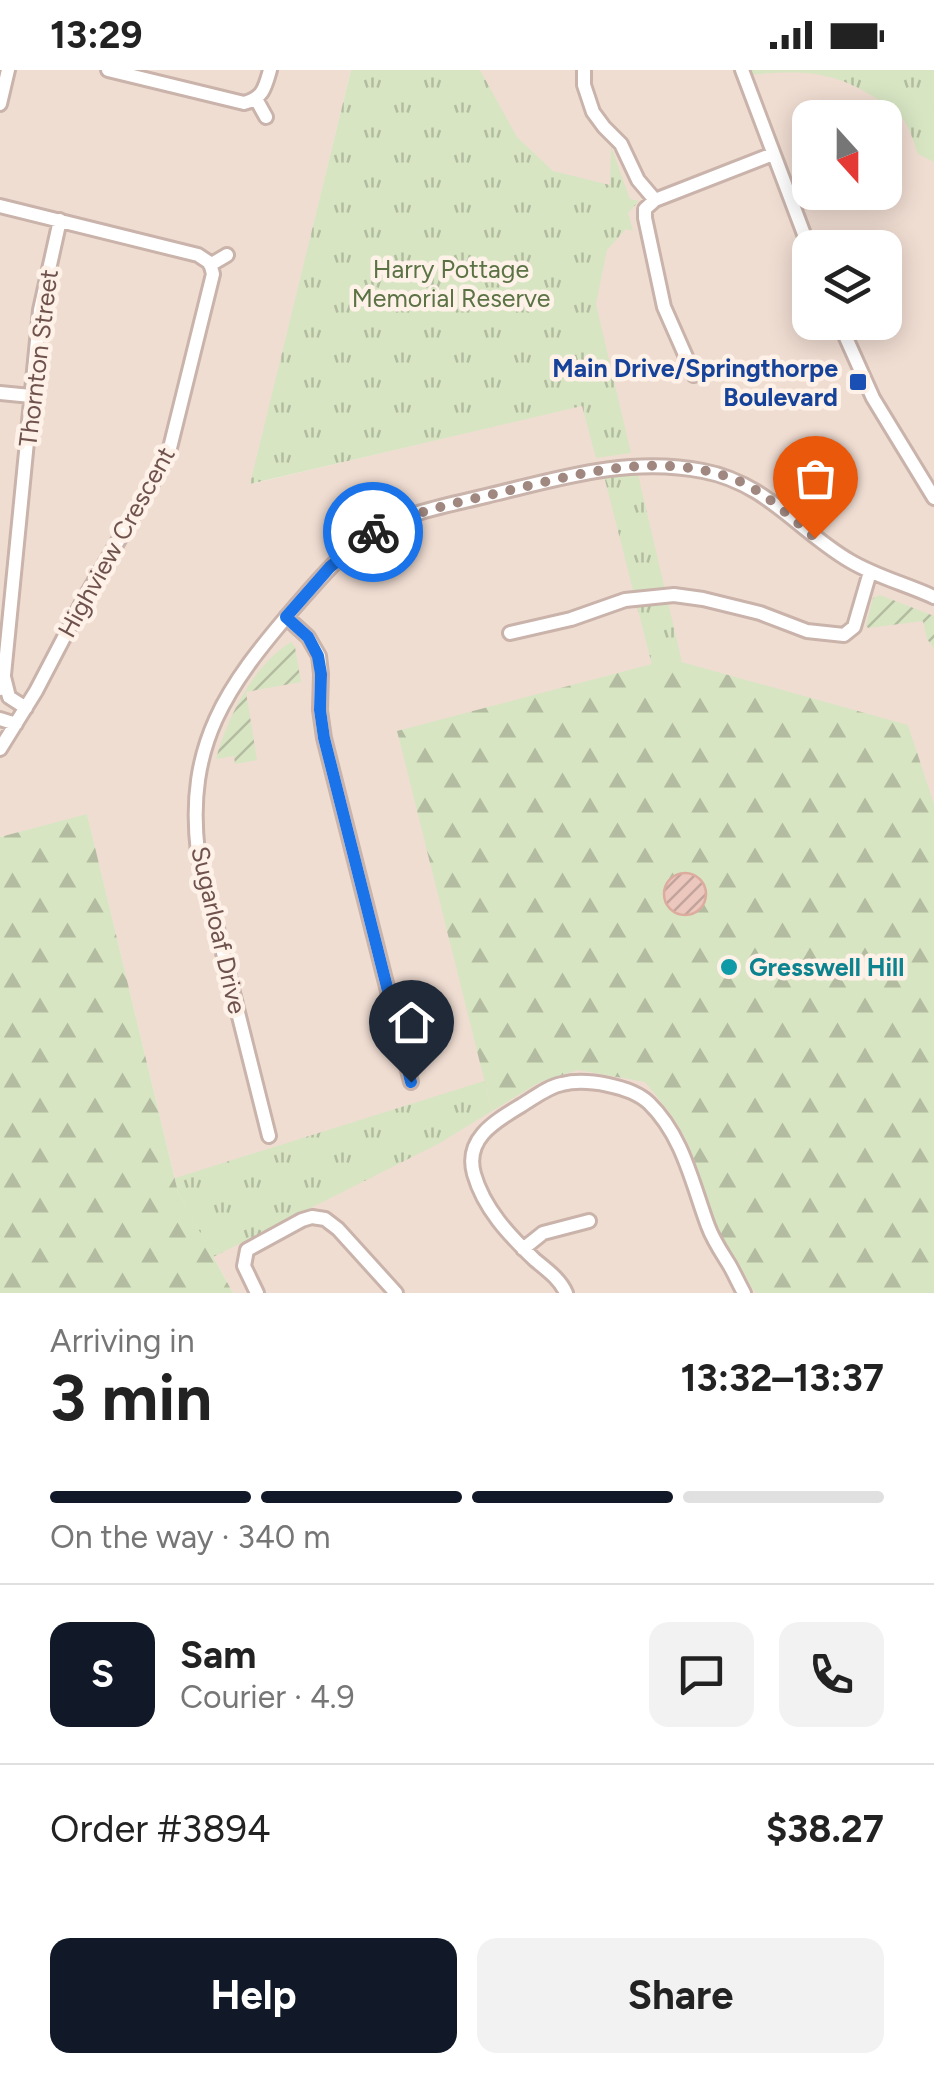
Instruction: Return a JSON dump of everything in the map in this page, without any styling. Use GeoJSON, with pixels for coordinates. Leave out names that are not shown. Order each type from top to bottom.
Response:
{"type":"FeatureCollection","features":[{"type":"Feature","properties":{"kind":"street"},"geometry":{"type":"LineString","coordinates":[[0,104],[8,70]]}},
{"type":"Feature","properties":{"kind":"street"},"geometry":{"type":"LineString","coordinates":[[108,70],[244,103],[256,99],[266,88],[270,70]]}},
{"type":"Feature","properties":{"kind":"street"},"geometry":{"type":"LineString","coordinates":[[584,70],[584,85],[593,112],[621,144],[638,180],[654,200]]}},
{"type":"Feature","properties":{"kind":"street"},"geometry":{"type":"LineString","coordinates":[[742,70],[802,230]]}},
{"type":"Feature","properties":{"kind":"street"},"geometry":{"type":"LineString","coordinates":[[256,99],[266,117]]}},
{"type":"Feature","properties":{"kind":"street"},"geometry":{"type":"LineString","coordinates":[[694,375],[660,293],[644,213],[654,200],[774,154]]}},
{"type":"Feature","properties":{"kind":"street"},"geometry":{"type":"LineString","coordinates":[[0,206],[198,254],[210,264],[227,256]]}},
{"type":"Feature","properties":{"kind":"street","name":"Thornton Street"},"geometry":{"type":"LineString","coordinates":[[26,708],[9,696],[2,682],[42,298],[60,220]]}},
{"type":"Feature","properties":{"kind":"street","name":"Highview Crescent"},"geometry":{"type":"LineString","coordinates":[[0,750],[168,456],[212,280],[210,264]]}},
{"type":"Feature","properties":{"kind":"street"},"geometry":{"type":"LineString","coordinates":[[846,340],[879,410],[934,498]]}},
{"type":"Feature","properties":{"kind":"street"},"geometry":{"type":"LineString","coordinates":[[0,392],[32,396]]}},
{"type":"Feature","properties":{"kind":"street","name":"Sugarloaf Drive"},"geometry":{"type":"LineString","coordinates":[[269,1136],[202,871],[195,822],[200,764],[218,712],[234,684],[286,617],[344,554],[399,520],[479,498],[613,467],[677,467],[736,480],[773,503],[830,549],[870,572],[929,593]]}},
{"type":"Feature","properties":{"kind":"street"},"geometry":{"type":"LineString","coordinates":[[510,634],[625,600],[674,595],[760,613],[807,631],[844,635],[854,627],[870,572]]}},
{"type":"Feature","properties":{"kind":"street"},"geometry":{"type":"LineString","coordinates":[[286,617],[308,637],[318,656],[324,738],[411,1082]]}},
{"type":"Feature","properties":{"kind":"street"},"geometry":{"type":"LineString","coordinates":[[0,719],[16,724]]}},
{"type":"Feature","properties":{"kind":"street"},"geometry":{"type":"LineString","coordinates":[[566,1293],[500,1224],[475,1177],[472,1158],[479,1138],[505,1116],[551,1088],[582,1082],[619,1087],[648,1102],[678,1142],[709,1230],[744,1293]]}},
{"type":"Feature","properties":{"kind":"street"},"geometry":{"type":"LineString","coordinates":[[257,1293],[244,1266],[247,1250],[312,1217],[338,1229],[396,1293]]}},
{"type":"Feature","properties":{"kind":"street"},"geometry":{"type":"LineString","coordinates":[[524,1248],[543,1233],[590,1221]]}},
{"type":"Feature","properties":{"kind":"shaded area"},"geometry":{"type":"Polygon","coordinates":[[[0,70],[351,70],[251,484],[609,399],[549,179],[510,142],[470,70],[934,70],[934,1293],[233,1293],[178,1192],[87,815],[0,837],[0,70]]]}},
{"type":"Feature","properties":{"kind":"green space","name":"Harry Pottage Memorial Reserve"},"geometry":{"type":"Polygon","coordinates":[[[351,70],[480,70],[517,137],[553,171],[610,185],[611,146],[630,199],[639,201],[628,213],[633,231],[626,229],[607,250],[596,304],[631,453],[596,458],[582,406],[250,484],[351,70]]]}},
{"type":"Feature","properties":{"kind":"green space"},"geometry":{"type":"Polygon","coordinates":[[[748,70],[934,70],[934,162],[918,154],[902,118],[902,100],[878,100],[846,82],[816,74],[749,75],[748,70]]]}},
{"type":"Feature","properties":{"kind":"green space"},"geometry":{"type":"Polygon","coordinates":[[[637,470],[682,662],[671,659],[652,665],[604,476],[637,470]]]}},
{"type":"Feature","properties":{"kind":"green space"},"geometry":{"type":"Polygon","coordinates":[[[880,595],[934,616],[934,648],[927,639],[923,621],[868,628],[873,598],[880,595]]]}},
{"type":"Feature","properties":{"kind":"green space"},"geometry":{"type":"Polygon","coordinates":[[[291,642],[301,682],[246,692],[257,760],[235,764],[234,756],[216,759],[244,693],[265,664],[291,642]]]}},
{"type":"Feature","properties":{"kind":"green space"},"geometry":{"type":"Polygon","coordinates":[[[671,659],[908,725],[934,804],[934,1293],[756,1293],[723,1241],[685,1137],[645,1082],[578,1070],[540,1082],[492,1111],[397,731],[671,659]]]}},
{"type":"Feature","properties":{"kind":"green space"},"geometry":{"type":"Polygon","coordinates":[[[87,814],[178,1192],[233,1293],[0,1293],[0,837],[87,814]]]}},
{"type":"Feature","properties":{"kind":"green space"},"geometry":{"type":"Polygon","coordinates":[[[484,1081],[492,1111],[440,1143],[213,1257],[178,1192],[175,1178],[484,1081]]]}},
{"type":"Feature","properties":{"kind":"building"},"geometry":{"type":"Polygon","coordinates":[[[685,873],[700,879],[706,894],[700,909],[685,915],[670,909],[664,894],[670,879],[685,873]]]}},
{"type":"Feature","properties":{"kind":"way so far"},"geometry":{"type":"LineString","coordinates":[[373,532],[411,515],[574,475],[613,467],[655,466],[700,470],[736,480],[773,503],[815,538]]}},
{"type":"Feature","properties":{"kind":"place","name":"Main Drive/Springthorpe Boulevard"},"geometry":{"type":"Point","coordinates":[858,382]}},
{"type":"Feature","properties":{"kind":"place","name":"Gresswell Hill"},"geometry":{"type":"Point","coordinates":[729,967]}},
{"type":"Feature","properties":{"kind":"route"},"geometry":{"type":"LineString","coordinates":[[373,532],[330,567],[286,617],[308,637],[318,656],[324,738],[411,1082]]}}]}
